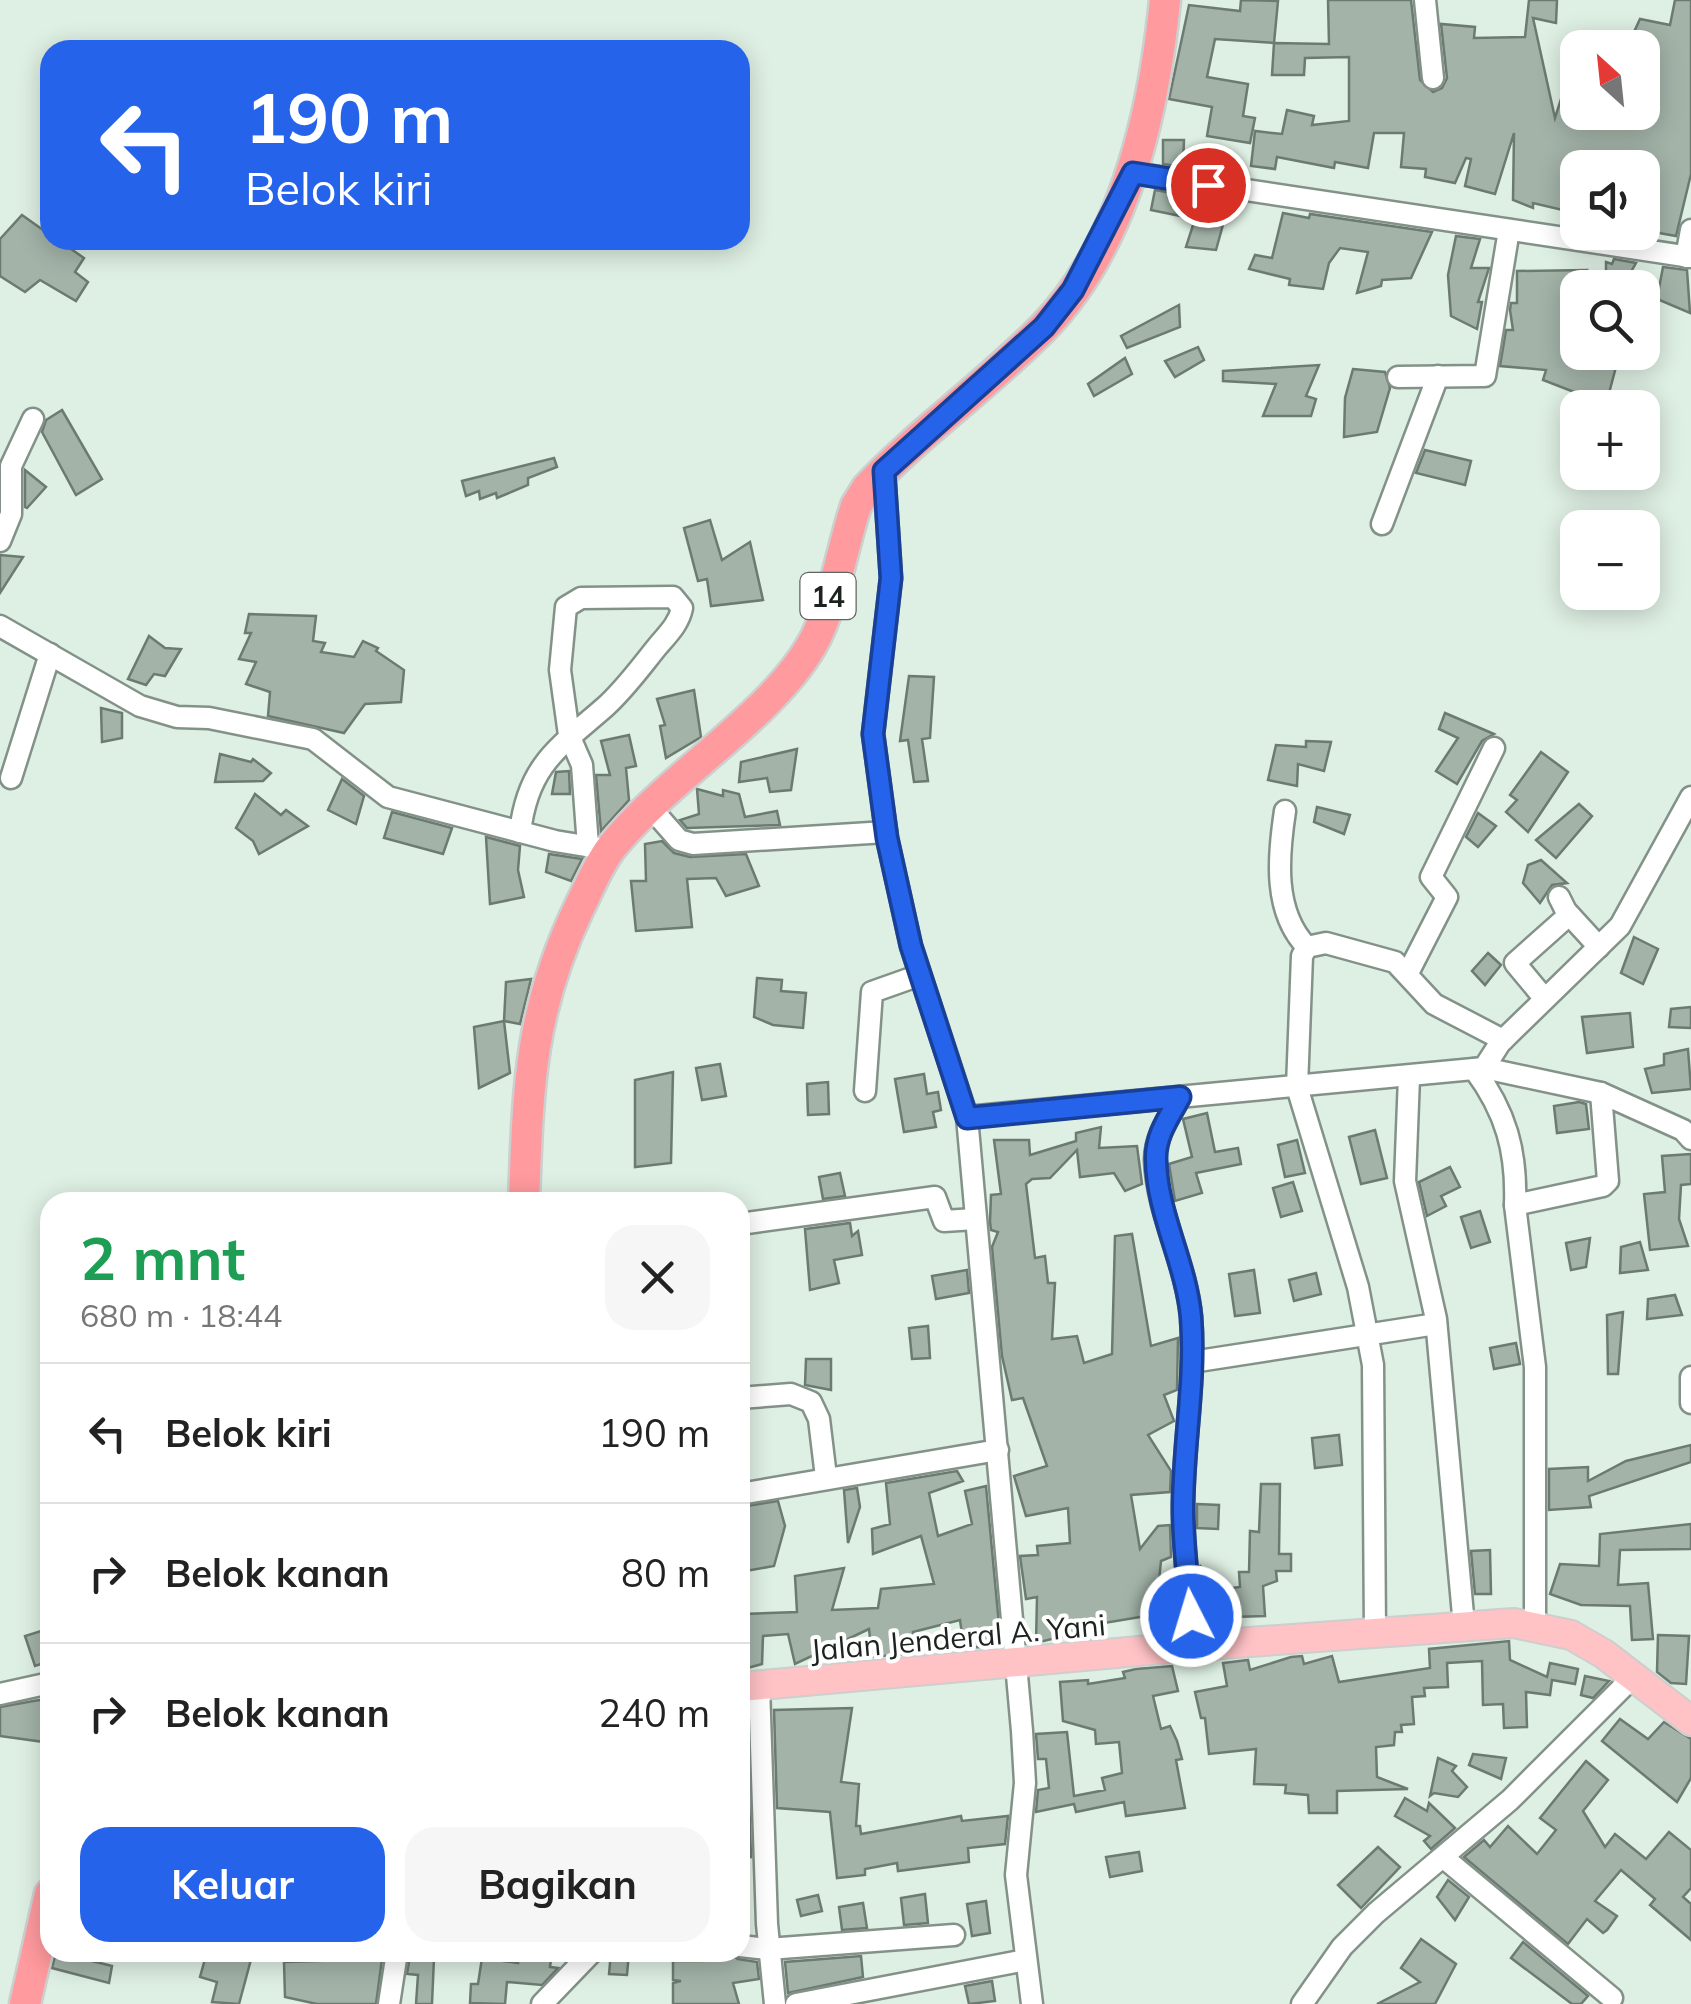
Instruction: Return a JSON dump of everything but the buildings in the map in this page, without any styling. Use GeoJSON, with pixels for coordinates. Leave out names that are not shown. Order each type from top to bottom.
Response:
{"type":"FeatureCollection","features":[{"type":"Feature","properties":{"kind":"highway","name":"14"},"geometry":{"type":"LineString","coordinates":[[524,1192],[526,1127],[540,1006],[599,848],[739,726],[797,666],[817,635],[856,506],[884,471],[1044,327],[1073,290],[1133,173],[1149,113],[1164,0]]}},
{"type":"Feature","properties":{"kind":"highway"},"geometry":{"type":"LineString","coordinates":[[25,2004],[40,1938]]}},
{"type":"Feature","properties":{"kind":"main road","name":"Jalan Jenderal A. Yani"},"geometry":{"type":"LineString","coordinates":[[750,1687],[1194,1646],[1464,1626],[1535,1626],[1571,1636],[1636,1675],[1691,1722]]}},
{"type":"Feature","properties":{"kind":"street"},"geometry":{"type":"LineString","coordinates":[[1424,0],[1433,78]]}},
{"type":"Feature","properties":{"kind":"street"},"geometry":{"type":"LineString","coordinates":[[1133,173],[1688,257],[1691,230]]}},
{"type":"Feature","properties":{"kind":"street"},"geometry":{"type":"LineString","coordinates":[[1398,377],[1478,379],[1488,370],[1509,230]]}},
{"type":"Feature","properties":{"kind":"street"},"geometry":{"type":"LineString","coordinates":[[1382,524],[1438,376]]}},
{"type":"Feature","properties":{"kind":"street"},"geometry":{"type":"LineString","coordinates":[[0,541],[11,514],[11,466],[32,419]]}},
{"type":"Feature","properties":{"kind":"street"},"geometry":{"type":"LineString","coordinates":[[884,471],[891,578],[873,734],[886,832],[920,975],[967,1118],[1025,1783],[1016,1875],[1032,2004]]}},
{"type":"Feature","properties":{"kind":"street"},"geometry":{"type":"LineString","coordinates":[[0,626],[140,706],[177,717],[210,718],[313,739],[388,796],[520,832],[599,848],[582,765],[570,735],[560,660],[568,604],[581,598],[666,596],[680,602],[682,614],[630,681],[570,735],[529,788],[520,832]]}},
{"type":"Feature","properties":{"kind":"street"},"geometry":{"type":"LineString","coordinates":[[11,778],[50,654]]}},
{"type":"Feature","properties":{"kind":"street"},"geometry":{"type":"LineString","coordinates":[[1408,973],[1447,896],[1446,889],[1431,876],[1494,748]]}},
{"type":"Feature","properties":{"kind":"street"},"geometry":{"type":"LineString","coordinates":[[967,1118],[1409,1077],[1490,1055],[1620,926],[1691,797]]}},
{"type":"Feature","properties":{"kind":"street"},"geometry":{"type":"LineString","coordinates":[[650,807],[679,840],[693,844],[886,832]]}},
{"type":"Feature","properties":{"kind":"street"},"geometry":{"type":"LineString","coordinates":[[1286,811],[1280,856],[1286,922],[1307,948]]}},
{"type":"Feature","properties":{"kind":"street"},"geometry":{"type":"LineString","coordinates":[[1544,998],[1515,963],[1564,906],[1600,946]]}},
{"type":"Feature","properties":{"kind":"street"},"geometry":{"type":"LineString","coordinates":[[1375,1633],[1373,1365],[1358,1287],[1297,1086],[1302,956],[1307,948],[1326,943],[1395,962],[1490,1055],[1688,1128]]}},
{"type":"Feature","properties":{"kind":"street"},"geometry":{"type":"LineString","coordinates":[[865,1091],[872,992],[879,986],[920,975]]}},
{"type":"Feature","properties":{"kind":"street"},"geometry":{"type":"LineString","coordinates":[[1490,1055],[1517,1171],[1516,1205],[1535,1366],[1535,1626]]}},
{"type":"Feature","properties":{"kind":"street"},"geometry":{"type":"LineString","coordinates":[[1409,1077],[1405,1181],[1436,1324],[1464,1626]]}},
{"type":"Feature","properties":{"kind":"street"},"geometry":{"type":"LineString","coordinates":[[1516,1205],[1604,1186],[1608,1181],[1601,1093]]}},
{"type":"Feature","properties":{"kind":"street"},"geometry":{"type":"LineString","coordinates":[[1180,1097],[1156,1144],[1156,1162],[1160,1199],[1184,1274],[1192,1362],[1183,1506],[1194,1646]]}},
{"type":"Feature","properties":{"kind":"street"},"geometry":{"type":"LineString","coordinates":[[750,1223],[934,1197],[944,1221],[976,1219]]}},
{"type":"Feature","properties":{"kind":"street"},"geometry":{"type":"LineString","coordinates":[[1192,1362],[1436,1324]]}},
{"type":"Feature","properties":{"kind":"street"},"geometry":{"type":"LineString","coordinates":[[1691,1377],[1691,1403]]}},
{"type":"Feature","properties":{"kind":"street"},"geometry":{"type":"LineString","coordinates":[[750,1397],[791,1394],[811,1402],[820,1419],[826,1477]]}},
{"type":"Feature","properties":{"kind":"street"},"geometry":{"type":"LineString","coordinates":[[750,1492],[998,1450]]}},
{"type":"Feature","properties":{"kind":"street"},"geometry":{"type":"LineString","coordinates":[[1302,2004],[1342,1947],[1376,1912],[1510,1800],[1636,1675]]}},
{"type":"Feature","properties":{"kind":"street"},"geometry":{"type":"LineString","coordinates":[[0,1694],[40,1685]]}},
{"type":"Feature","properties":{"kind":"street"},"geometry":{"type":"LineString","coordinates":[[750,1687],[775,2004]]}},
{"type":"Feature","properties":{"kind":"street"},"geometry":{"type":"LineString","coordinates":[[1444,1858],[1613,2002]]}},
{"type":"Feature","properties":{"kind":"street"},"geometry":{"type":"LineString","coordinates":[[750,1947],[768,1949],[954,1934]]}},
{"type":"Feature","properties":{"kind":"street"},"geometry":{"type":"LineString","coordinates":[[796,2004],[1026,1960]]}},
{"type":"Feature","properties":{"kind":"street"},"geometry":{"type":"LineString","coordinates":[[389,2004],[395,1962]]}},
{"type":"Feature","properties":{"kind":"street"},"geometry":{"type":"LineString","coordinates":[[542,2004],[582,1962]]}},
{"type":"Feature","properties":{"kind":"route"},"geometry":{"type":"LineString","coordinates":[[1191,1616],[1183,1506],[1193,1345],[1180,1255],[1160,1199],[1156,1162],[1156,1144],[1180,1097],[967,1118],[911,946],[887,838],[873,734],[891,578],[884,471],[1044,327],[1073,290],[1133,173],[1208,185]]}}]}
